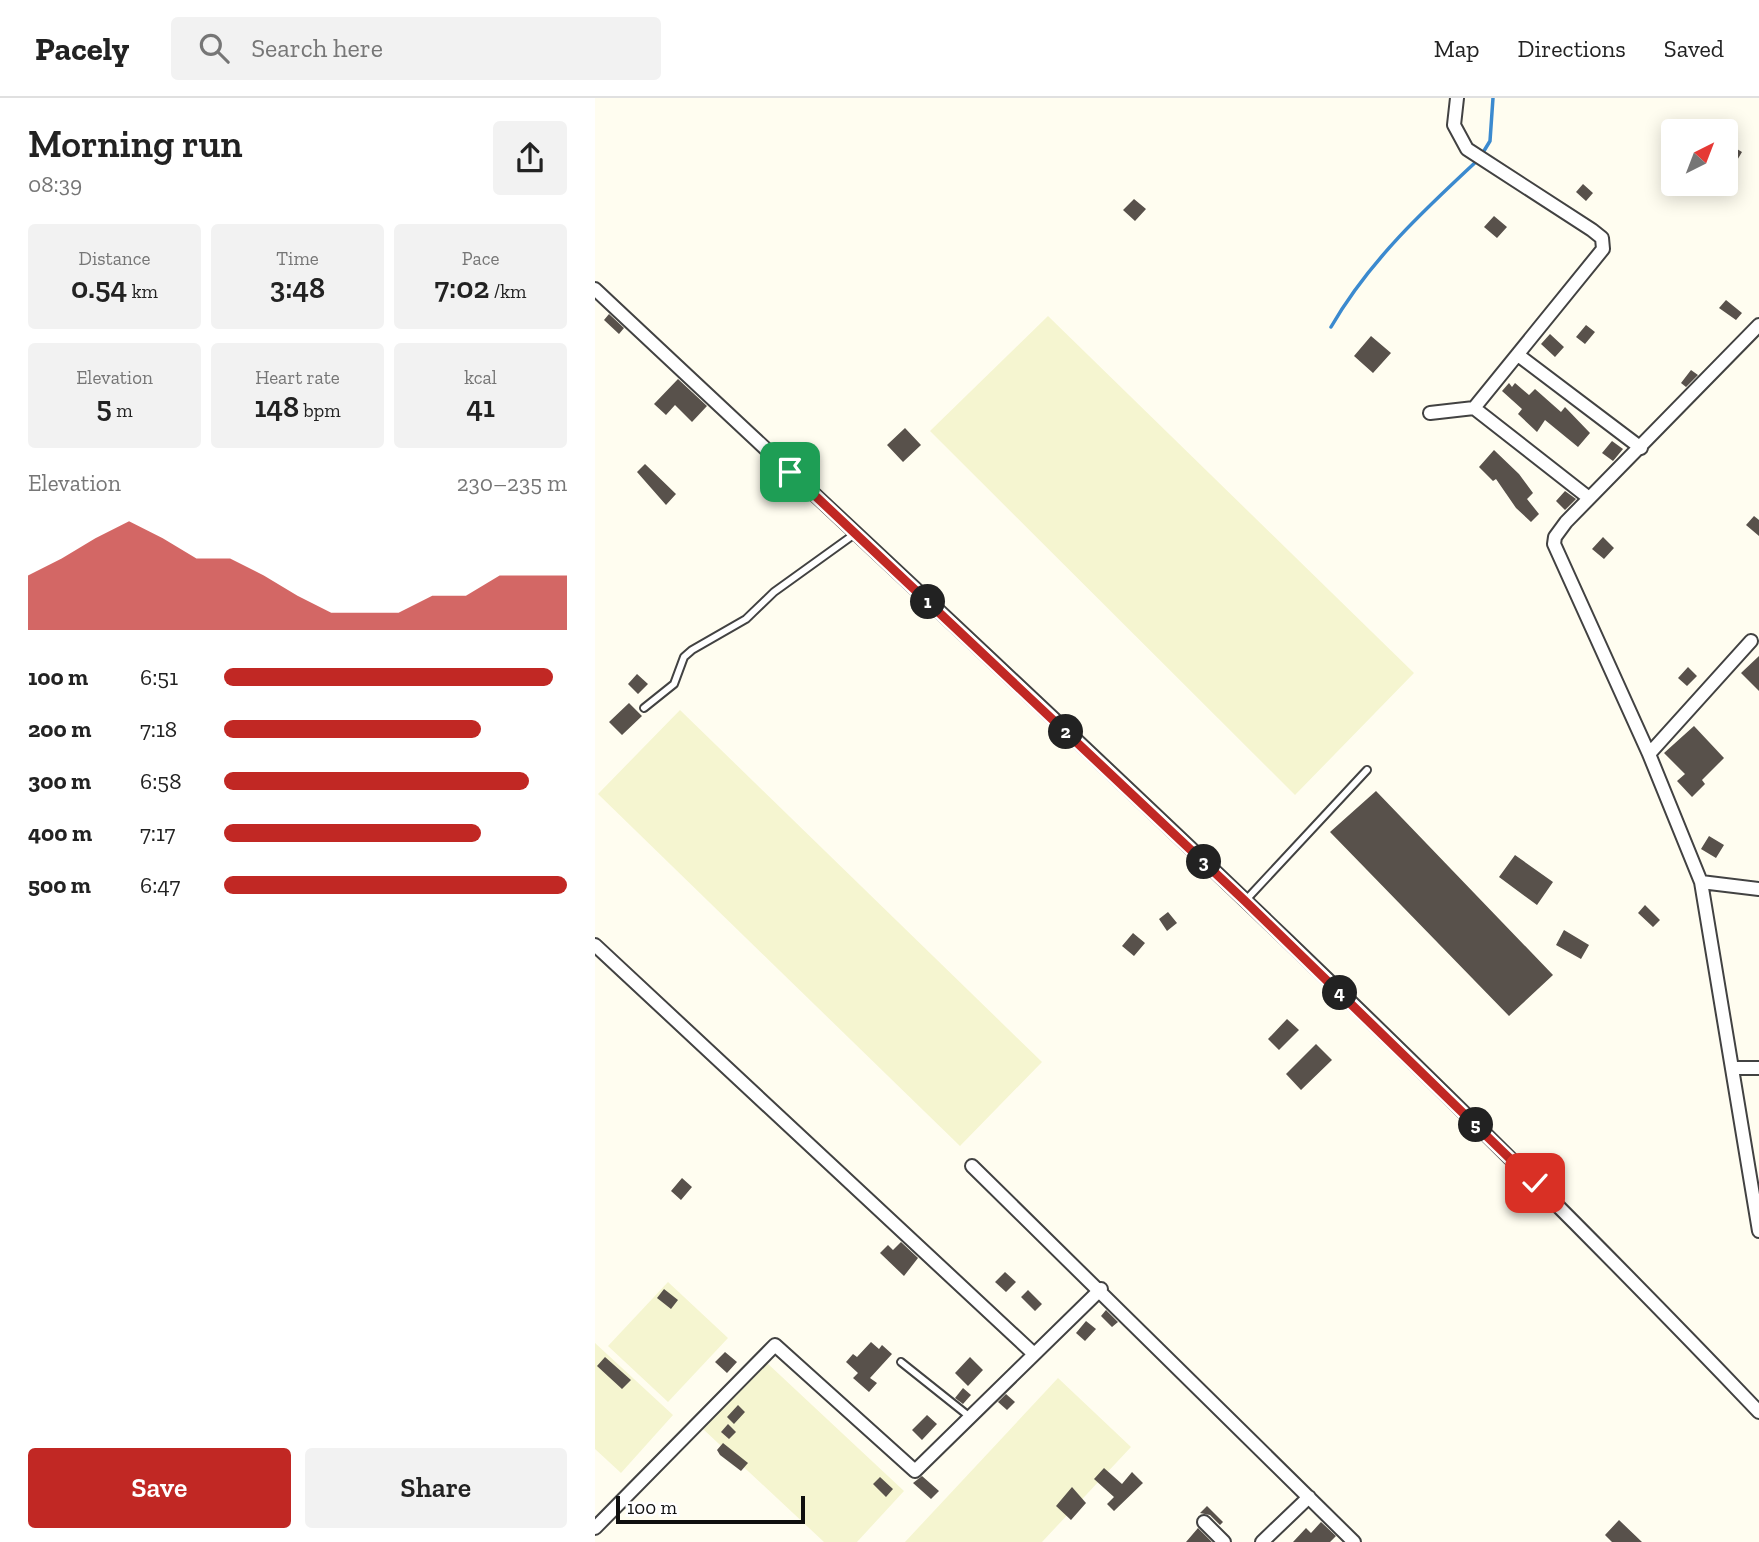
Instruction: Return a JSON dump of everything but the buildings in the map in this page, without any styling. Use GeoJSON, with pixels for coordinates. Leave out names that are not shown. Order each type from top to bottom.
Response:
{"type":"FeatureCollection","features":[{"type":"Feature","properties":{"kind":"street"},"geometry":{"type":"LineString","coordinates":[[1430,413],[1474,408],[1603,249],[1602,239],[1467,149],[1454,125],[1457,98]]}},
{"type":"Feature","properties":{"kind":"street"},"geometry":{"type":"LineString","coordinates":[[595,289],[1245,901],[1680,1327],[1759,1412]]}},
{"type":"Feature","properties":{"kind":"street"},"geometry":{"type":"LineString","coordinates":[[1759,325],[1559,530],[1554,544],[1649,754],[1701,882],[1759,1231]]}},
{"type":"Feature","properties":{"kind":"street"},"geometry":{"type":"LineString","coordinates":[[1518,355],[1641,448]]}},
{"type":"Feature","properties":{"kind":"street"},"geometry":{"type":"LineString","coordinates":[[1474,408],[1590,498]]}},
{"type":"Feature","properties":{"kind":"street"},"geometry":{"type":"LineString","coordinates":[[1649,754],[1751,641]]}},
{"type":"Feature","properties":{"kind":"street"},"geometry":{"type":"LineString","coordinates":[[1701,882],[1759,889]]}},
{"type":"Feature","properties":{"kind":"street"},"geometry":{"type":"LineString","coordinates":[[595,945],[1034,1354]]}},
{"type":"Feature","properties":{"kind":"street"},"geometry":{"type":"LineString","coordinates":[[1732,1068],[1759,1068]]}},
{"type":"Feature","properties":{"kind":"street"},"geometry":{"type":"LineString","coordinates":[[972,1166],[1101,1289],[1354,1542]]}},
{"type":"Feature","properties":{"kind":"street"},"geometry":{"type":"LineString","coordinates":[[595,1528],[775,1345],[915,1471],[1101,1289]]}},
{"type":"Feature","properties":{"kind":"street"},"geometry":{"type":"LineString","coordinates":[[1270,1539],[1308,1497]]}},
{"type":"Feature","properties":{"kind":"street"},"geometry":{"type":"LineString","coordinates":[[1204,1522],[1224,1542]]}},
{"type":"Feature","properties":{"kind":"lane"},"geometry":{"type":"LineString","coordinates":[[644,708],[674,684],[684,657],[692,650],[746,619],[774,592],[856,533]]}},
{"type":"Feature","properties":{"kind":"lane"},"geometry":{"type":"LineString","coordinates":[[1245,901],[1367,770]]}},
{"type":"Feature","properties":{"kind":"lane"},"geometry":{"type":"LineString","coordinates":[[901,1362],[969,1417]]}},
{"type":"Feature","properties":{"kind":"green space"},"geometry":{"type":"Polygon","coordinates":[[[1048,316],[1414,673],[1295,795],[930,431],[1048,316]]]}},
{"type":"Feature","properties":{"kind":"green space"},"geometry":{"type":"Polygon","coordinates":[[[680,710],[1042,1062],[960,1146],[598,794],[680,710]]]}},
{"type":"Feature","properties":{"kind":"green space"},"geometry":{"type":"Polygon","coordinates":[[[668,1282],[728,1338],[668,1402],[608,1346],[668,1282]]]}},
{"type":"Feature","properties":{"kind":"green space"},"geometry":{"type":"Polygon","coordinates":[[[595,1343],[673,1415],[621,1473],[595,1449],[595,1343]]]}},
{"type":"Feature","properties":{"kind":"green space"},"geometry":{"type":"Polygon","coordinates":[[[766,1362],[904,1491],[857,1542],[824,1542],[703,1429],[766,1362]]]}},
{"type":"Feature","properties":{"kind":"green space"},"geometry":{"type":"Polygon","coordinates":[[[1058,1378],[1131,1447],[1042,1542],[905,1542],[1058,1378]]]}},
{"type":"Feature","properties":{"kind":"waterway"},"geometry":{"type":"LineString","coordinates":[[1331,327],[1380,258],[1418,217],[1479,159],[1490,141],[1493,98]]}},
{"type":"Feature","properties":{"kind":"route"},"geometry":{"type":"LineString","coordinates":[[790,472],[1245,901],[1535,1183]]}}]}
